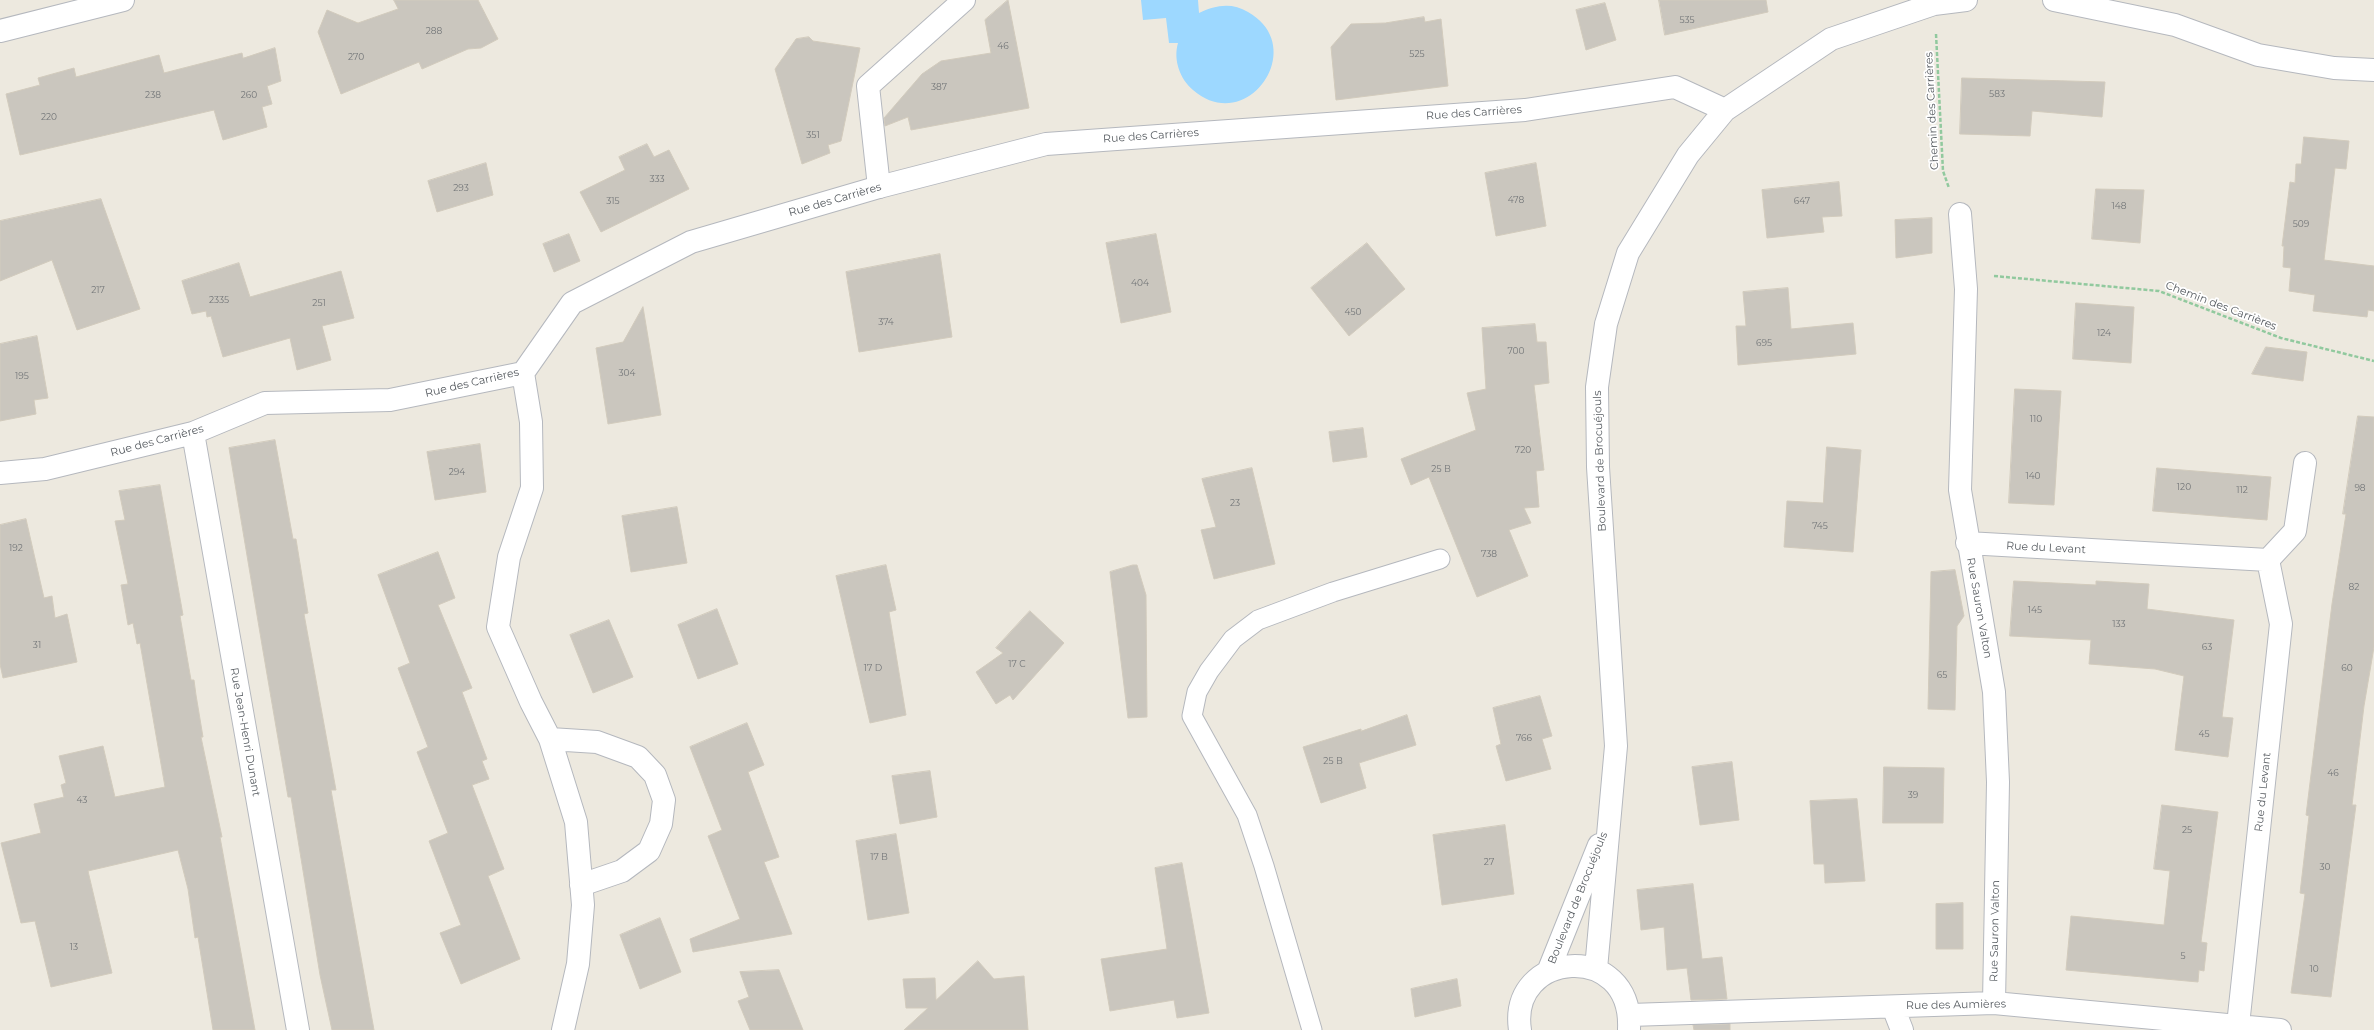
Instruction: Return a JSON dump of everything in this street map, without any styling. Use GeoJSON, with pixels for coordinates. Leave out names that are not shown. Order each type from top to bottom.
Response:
{"type":"FeatureCollection","features":[{"type":"Feature","properties":{"kind":"street"},"geometry":{"type":"LineString","coordinates":[[0,30],[123,0]]}},
{"type":"Feature","properties":{"kind":"street"},"geometry":{"type":"LineString","coordinates":[[879,187],[868,86],[964,0]]}},
{"type":"Feature","properties":{"kind":"street","name":"Boulevard de Brocuéjouls"},"geometry":{"type":"LineString","coordinates":[[1596,969],[1616,746],[1598,466],[1597,388],[1606,324],[1628,253],[1688,155],[1725,110],[1831,39],[1934,4],[1966,0]]}},
{"type":"Feature","properties":{"kind":"street"},"geometry":{"type":"LineString","coordinates":[[2054,0],[2175,25],[2258,55],[2334,68],[2374,70]]}},
{"type":"Feature","properties":{"kind":"street","name":"Rue des Carrières"},"geometry":{"type":"LineString","coordinates":[[0,474],[45,469],[193,433],[265,403],[390,400],[523,373],[572,303],[691,242],[879,187],[1046,144],[1525,110],[1675,87],[1725,110]]}},
{"type":"Feature","properties":{"kind":"street","name":"Rue Sauron Valton"},"geometry":{"type":"LineString","coordinates":[[1960,214],[1966,289],[1960,490],[1967,543],[1994,692],[1998,782],[1994,1002]]}},
{"type":"Feature","properties":{"kind":"street"},"geometry":{"type":"LineString","coordinates":[[523,373],[531,422],[532,488],[509,557],[498,627],[531,702],[550,739],[576,822],[583,905],[578,964],[563,1030]]}},
{"type":"Feature","properties":{"kind":"street","name":"Rue Jean-Henri Dunant"},"geometry":{"type":"LineString","coordinates":[[193,433],[298,1030]]}},
{"type":"Feature","properties":{"kind":"street"},"geometry":{"type":"LineString","coordinates":[[2268,560],[2295,531],[2305,463]]}},
{"type":"Feature","properties":{"kind":"street","name":"Rue du Levant"},"geometry":{"type":"LineString","coordinates":[[1967,543],[2268,560],[2281,624],[2259,1028]]}},
{"type":"Feature","properties":{"kind":"street"},"geometry":{"type":"LineString","coordinates":[[550,739],[597,742],[638,757],[655,775],[664,800],[661,824],[649,851],[622,871],[581,885]]}},
{"type":"Feature","properties":{"kind":"street","name":"Boulevard de Brocuéjouls"},"geometry":{"type":"LineString","coordinates":[[1548,972],[1608,825]]}},
{"type":"Feature","properties":{"kind":"street"},"geometry":{"type":"LineString","coordinates":[[1516,1030],[1524,995],[1534,982],[1548,972],[1564,966],[1580,965],[1596,969],[1609,976],[1619,987],[1626,1000],[1630,1022]]}},
{"type":"Feature","properties":{"kind":"street","name":"Rue des Aumières"},"geometry":{"type":"LineString","coordinates":[[1630,1022],[1994,1002],[2259,1028]]}},
{"type":"Feature","properties":{"kind":"street"},"geometry":{"type":"LineString","coordinates":[[1893,1007],[1902,1030]]}},
{"type":"Feature","properties":{"kind":"lane"},"geometry":{"type":"LineString","coordinates":[[1312,1030],[1247,815],[1192,716],[1197,692],[1208,671],[1232,639],[1258,620],[1333,592],[1440,559]]}},
{"type":"Feature","properties":{"kind":"path","name":"Chemin des Carrières"},"geometry":{"type":"LineString","coordinates":[[1934,4],[1943,172],[1960,214]]}},
{"type":"Feature","properties":{"kind":"path","name":"Chemin des Carrières"},"geometry":{"type":"LineString","coordinates":[[1988,276],[2159,291],[2281,338],[2374,361]]}},
{"type":"Feature","properties":{"kind":"water"},"geometry":{"type":"Polygon","coordinates":[[[1141,0],[1198,0],[1199,13],[1211,8],[1224,6],[1236,7],[1248,12],[1266,27],[1273,46],[1272,64],[1264,82],[1250,95],[1233,103],[1213,102],[1193,90],[1184,80],[1179,69],[1176,56],[1178,43],[1169,43],[1166,18],[1143,20],[1141,0]]]}},
{"type":"Feature","properties":{"kind":"building"},"geometry":{"type":"Polygon","coordinates":[[[394,0],[478,0],[498,39],[481,48],[468,49],[422,69],[419,62],[341,94],[318,32],[327,10],[358,23],[398,9],[394,0]]]}},
{"type":"Feature","properties":{"kind":"building"},"geometry":{"type":"Polygon","coordinates":[[[1008,0],[1029,108],[911,130],[908,117],[885,126],[884,118],[922,74],[941,61],[991,53],[985,20],[1008,0]]]}},
{"type":"Feature","properties":{"kind":"building"},"geometry":{"type":"Polygon","coordinates":[[[1659,0],[1766,0],[1768,12],[1665,35],[1659,0]]]}},
{"type":"Feature","properties":{"kind":"building"},"geometry":{"type":"Polygon","coordinates":[[[1605,3],[1616,40],[1586,50],[1576,10],[1605,3]]]}},
{"type":"Feature","properties":{"kind":"building"},"geometry":{"type":"Polygon","coordinates":[[[1424,17],[1425,22],[1441,19],[1448,86],[1336,100],[1331,47],[1351,24],[1385,23],[1424,17]]]}},
{"type":"Feature","properties":{"kind":"building"},"geometry":{"type":"Polygon","coordinates":[[[809,37],[813,41],[860,48],[841,141],[828,145],[830,153],[802,164],[775,69],[796,39],[809,37]]]}},
{"type":"Feature","properties":{"kind":"building"},"geometry":{"type":"Polygon","coordinates":[[[275,48],[281,81],[267,86],[272,104],[262,107],[267,127],[223,140],[214,110],[20,155],[6,94],[40,85],[38,78],[74,68],[76,77],[159,55],[164,73],[242,53],[243,58],[275,48]]]}},
{"type":"Feature","properties":{"kind":"building"},"geometry":{"type":"Polygon","coordinates":[[[1962,78],[2105,82],[2102,117],[2032,111],[2030,136],[1960,134],[1962,78]]]}},
{"type":"Feature","properties":{"kind":"building"},"geometry":{"type":"Polygon","coordinates":[[[2304,137],[2349,141],[2346,169],[2335,168],[2324,260],[2374,266],[2374,311],[2368,310],[2367,317],[2313,311],[2315,295],[2289,291],[2291,268],[2283,267],[2284,246],[2282,246],[2290,182],[2295,183],[2296,164],[2301,164],[2304,137]]]}},
{"type":"Feature","properties":{"kind":"building"},"geometry":{"type":"Polygon","coordinates":[[[647,144],[654,157],[669,150],[689,189],[601,232],[580,192],[625,170],[619,157],[647,144]]]}},
{"type":"Feature","properties":{"kind":"building"},"geometry":{"type":"Polygon","coordinates":[[[486,163],[493,195],[437,212],[428,181],[486,163]]]}},
{"type":"Feature","properties":{"kind":"building"},"geometry":{"type":"Polygon","coordinates":[[[1536,163],[1546,226],[1496,236],[1485,173],[1536,163]]]}},
{"type":"Feature","properties":{"kind":"building"},"geometry":{"type":"Polygon","coordinates":[[[1839,182],[1842,216],[1822,217],[1824,232],[1767,238],[1762,190],[1839,182]]]}},
{"type":"Feature","properties":{"kind":"building"},"geometry":{"type":"Polygon","coordinates":[[[2096,189],[2144,190],[2140,243],[2092,239],[2096,189]]]}},
{"type":"Feature","properties":{"kind":"building"},"geometry":{"type":"Polygon","coordinates":[[[101,199],[140,309],[77,330],[52,260],[0,281],[0,221],[101,199]]]}},
{"type":"Feature","properties":{"kind":"building"},"geometry":{"type":"Polygon","coordinates":[[[1932,218],[1932,253],[1896,258],[1895,220],[1932,218]]]}},
{"type":"Feature","properties":{"kind":"building"},"geometry":{"type":"Polygon","coordinates":[[[569,234],[580,261],[554,272],[543,244],[569,234]]]}},
{"type":"Feature","properties":{"kind":"building"},"geometry":{"type":"Polygon","coordinates":[[[1156,234],[1171,312],[1121,323],[1106,243],[1156,234]]]}},
{"type":"Feature","properties":{"kind":"building"},"geometry":{"type":"Polygon","coordinates":[[[1367,243],[1405,289],[1349,336],[1311,288],[1367,243]]]}},
{"type":"Feature","properties":{"kind":"building"},"geometry":{"type":"Polygon","coordinates":[[[940,254],[952,337],[859,352],[846,272],[940,254]]]}},
{"type":"Feature","properties":{"kind":"building"},"geometry":{"type":"Polygon","coordinates":[[[239,263],[250,297],[341,271],[354,318],[322,326],[331,360],[297,370],[290,338],[223,357],[211,316],[207,317],[206,311],[192,314],[182,281],[239,263]]]}},
{"type":"Feature","properties":{"kind":"building"},"geometry":{"type":"Polygon","coordinates":[[[1788,288],[1791,329],[1853,323],[1856,354],[1738,365],[1736,326],[1746,326],[1743,292],[1788,288]]]}},
{"type":"Feature","properties":{"kind":"building"},"geometry":{"type":"Polygon","coordinates":[[[2076,303],[2134,307],[2131,363],[2073,359],[2076,303]]]}},
{"type":"Feature","properties":{"kind":"building"},"geometry":{"type":"Polygon","coordinates":[[[643,307],[661,415],[608,424],[596,348],[623,342],[643,307]]]}},
{"type":"Feature","properties":{"kind":"building"},"geometry":{"type":"Polygon","coordinates":[[[1535,324],[1537,342],[1546,342],[1549,383],[1534,385],[1544,470],[1536,471],[1539,507],[1524,508],[1531,523],[1509,530],[1528,576],[1477,597],[1429,477],[1411,485],[1401,459],[1476,430],[1467,393],[1486,389],[1482,328],[1535,324]]]}},
{"type":"Feature","properties":{"kind":"building"},"geometry":{"type":"Polygon","coordinates":[[[37,336],[48,398],[34,400],[36,414],[0,421],[0,344],[37,336]]]}},
{"type":"Feature","properties":{"kind":"building"},"geometry":{"type":"Polygon","coordinates":[[[2266,347],[2307,352],[2303,381],[2252,374],[2266,347]]]}},
{"type":"Feature","properties":{"kind":"building"},"geometry":{"type":"Polygon","coordinates":[[[2015,389],[2061,391],[2054,505],[2009,503],[2015,389]]]}},
{"type":"Feature","properties":{"kind":"building"},"geometry":{"type":"Polygon","coordinates":[[[2358,416],[2374,417],[2374,647],[2364,706],[2352,805],[2356,805],[2331,997],[2291,993],[2305,894],[2300,893],[2309,816],[2306,815],[2332,604],[2346,514],[2343,514],[2358,416]]]}},
{"type":"Feature","properties":{"kind":"building"},"geometry":{"type":"Polygon","coordinates":[[[1363,428],[1367,457],[1333,462],[1329,432],[1363,428]]]}},
{"type":"Feature","properties":{"kind":"building"},"geometry":{"type":"Polygon","coordinates":[[[275,440],[293,539],[296,539],[308,613],[304,614],[336,790],[331,790],[374,1030],[332,1030],[320,975],[291,797],[288,797],[262,645],[229,448],[275,440]]]}},
{"type":"Feature","properties":{"kind":"building"},"geometry":{"type":"Polygon","coordinates":[[[480,444],[486,492],[435,500],[427,452],[480,444]]]}},
{"type":"Feature","properties":{"kind":"building"},"geometry":{"type":"Polygon","coordinates":[[[1827,447],[1861,450],[1853,552],[1784,547],[1787,501],[1823,503],[1827,447]]]}},
{"type":"Feature","properties":{"kind":"building"},"geometry":{"type":"Polygon","coordinates":[[[1252,468],[1275,564],[1214,579],[1201,530],[1216,527],[1202,479],[1252,468]]]}},
{"type":"Feature","properties":{"kind":"building"},"geometry":{"type":"Polygon","coordinates":[[[2157,468],[2271,477],[2267,520],[2153,511],[2157,468]]]}},
{"type":"Feature","properties":{"kind":"building"},"geometry":{"type":"Polygon","coordinates":[[[160,485],[183,615],[180,616],[191,680],[194,680],[203,737],[201,737],[222,837],[220,837],[255,1030],[213,1030],[198,937],[195,938],[188,889],[178,850],[88,871],[112,973],[51,987],[35,921],[21,923],[1,843],[41,833],[34,804],[64,797],[61,785],[66,783],[59,756],[103,746],[115,797],[165,787],[140,643],[137,644],[133,623],[128,625],[121,585],[128,584],[115,521],[125,520],[119,491],[160,485]]]}},
{"type":"Feature","properties":{"kind":"building"},"geometry":{"type":"Polygon","coordinates":[[[677,507],[687,563],[631,572],[622,516],[677,507]]]}},
{"type":"Feature","properties":{"kind":"building"},"geometry":{"type":"Polygon","coordinates":[[[26,519],[44,598],[52,596],[55,618],[67,614],[77,662],[3,678],[0,664],[0,525],[26,519]]]}},
{"type":"Feature","properties":{"kind":"building"},"geometry":{"type":"Polygon","coordinates":[[[438,552],[455,598],[438,605],[472,688],[462,692],[487,759],[482,761],[489,779],[472,785],[504,869],[488,876],[520,959],[461,984],[440,933],[461,925],[429,841],[448,833],[417,752],[428,747],[398,668],[410,663],[378,575],[438,552]]]}},
{"type":"Feature","properties":{"kind":"building"},"geometry":{"type":"Polygon","coordinates":[[[886,565],[896,610],[889,612],[906,715],[870,723],[836,576],[886,565]]]}},
{"type":"Feature","properties":{"kind":"building"},"geometry":{"type":"Polygon","coordinates":[[[1137,565],[1146,595],[1147,717],[1128,718],[1110,572],[1137,565]]]}},
{"type":"Feature","properties":{"kind":"building"},"geometry":{"type":"Polygon","coordinates":[[[1955,570],[1964,616],[1957,626],[1955,710],[1928,709],[1931,572],[1955,570]]]}},
{"type":"Feature","properties":{"kind":"building"},"geometry":{"type":"Polygon","coordinates":[[[2014,581],[2096,585],[2096,581],[2149,584],[2147,609],[2234,620],[2222,717],[2233,718],[2228,757],[2175,750],[2184,676],[2155,669],[2089,664],[2091,640],[2010,636],[2014,581]]]}},
{"type":"Feature","properties":{"kind":"building"},"geometry":{"type":"Polygon","coordinates":[[[717,609],[738,664],[698,679],[678,625],[717,609]]]}},
{"type":"Feature","properties":{"kind":"building"},"geometry":{"type":"Polygon","coordinates":[[[1030,611],[1064,643],[1013,700],[1010,695],[996,704],[976,672],[1003,653],[996,648],[1030,611]]]}},
{"type":"Feature","properties":{"kind":"building"},"geometry":{"type":"Polygon","coordinates":[[[609,620],[633,677],[593,693],[570,635],[609,620]]]}},
{"type":"Feature","properties":{"kind":"building"},"geometry":{"type":"Polygon","coordinates":[[[1540,696],[1552,736],[1542,739],[1551,769],[1506,781],[1496,746],[1501,744],[1493,708],[1540,696]]]}},
{"type":"Feature","properties":{"kind":"building"},"geometry":{"type":"Polygon","coordinates":[[[1407,715],[1416,745],[1359,763],[1366,788],[1321,803],[1303,747],[1361,729],[1361,731],[1407,715]]]}},
{"type":"Feature","properties":{"kind":"building"},"geometry":{"type":"Polygon","coordinates":[[[747,723],[764,765],[748,772],[779,857],[764,862],[792,934],[693,952],[690,939],[740,919],[708,836],[722,830],[690,747],[747,723]]]}},
{"type":"Feature","properties":{"kind":"building"},"geometry":{"type":"Polygon","coordinates":[[[1732,762],[1739,820],[1700,825],[1692,767],[1732,762]]]}},
{"type":"Feature","properties":{"kind":"building"},"geometry":{"type":"Polygon","coordinates":[[[1884,767],[1944,768],[1943,823],[1883,823],[1884,767]]]}},
{"type":"Feature","properties":{"kind":"building"},"geometry":{"type":"Polygon","coordinates":[[[930,771],[937,817],[900,824],[892,776],[930,771]]]}},
{"type":"Feature","properties":{"kind":"building"},"geometry":{"type":"Polygon","coordinates":[[[1857,799],[1865,881],[1825,883],[1824,864],[1814,864],[1810,801],[1857,799]]]}},
{"type":"Feature","properties":{"kind":"building"},"geometry":{"type":"Polygon","coordinates":[[[2162,805],[2218,812],[2201,942],[2207,943],[2204,971],[2199,970],[2198,982],[2066,970],[2071,916],[2164,925],[2170,871],[2154,869],[2162,805]]]}},
{"type":"Feature","properties":{"kind":"building"},"geometry":{"type":"Polygon","coordinates":[[[1505,825],[1514,894],[1442,905],[1433,835],[1505,825]]]}},
{"type":"Feature","properties":{"kind":"building"},"geometry":{"type":"Polygon","coordinates":[[[896,834],[909,913],[868,920],[856,841],[896,834]]]}},
{"type":"Feature","properties":{"kind":"building"},"geometry":{"type":"Polygon","coordinates":[[[1182,863],[1209,1013],[1177,1018],[1174,1000],[1110,1011],[1101,959],[1167,949],[1155,868],[1182,863]]]}},
{"type":"Feature","properties":{"kind":"building"},"geometry":{"type":"Polygon","coordinates":[[[1693,884],[1702,959],[1722,957],[1727,999],[1691,1000],[1687,968],[1667,970],[1664,927],[1641,930],[1637,890],[1693,884]]]}},
{"type":"Feature","properties":{"kind":"building"},"geometry":{"type":"Polygon","coordinates":[[[1963,903],[1963,949],[1936,949],[1936,904],[1963,903]]]}},
{"type":"Feature","properties":{"kind":"building"},"geometry":{"type":"Polygon","coordinates":[[[660,918],[681,972],[640,989],[620,935],[660,918]]]}},
{"type":"Feature","properties":{"kind":"building"},"geometry":{"type":"Polygon","coordinates":[[[978,961],[994,979],[1024,976],[1028,1030],[904,1030],[928,1008],[906,1008],[903,979],[935,978],[936,1000],[978,961]]]}},
{"type":"Feature","properties":{"kind":"building"},"geometry":{"type":"Polygon","coordinates":[[[779,970],[803,1030],[750,1030],[738,1001],[749,997],[740,972],[779,970]]]}},
{"type":"Feature","properties":{"kind":"building"},"geometry":{"type":"Polygon","coordinates":[[[1457,979],[1461,1006],[1415,1017],[1411,989],[1457,979]]]}},
{"type":"Feature","properties":{"kind":"building"},"geometry":{"type":"Polygon","coordinates":[[[1730,1024],[1730,1030],[1694,1030],[1693,1025],[1730,1024]]]}}]}
